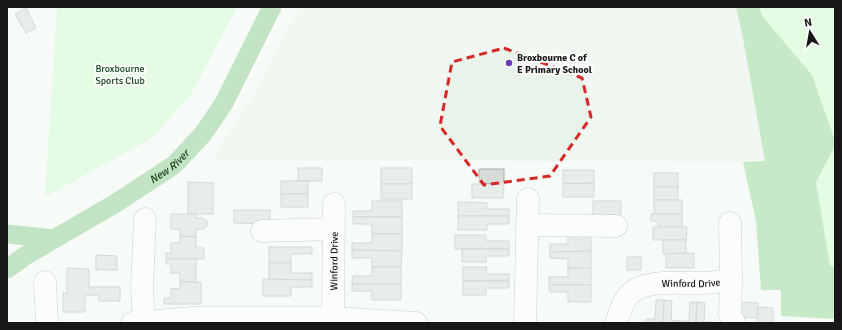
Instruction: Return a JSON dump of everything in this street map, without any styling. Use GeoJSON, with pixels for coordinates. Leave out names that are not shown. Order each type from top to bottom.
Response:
{"type":"FeatureCollection","features":[{"type":"Feature","properties":{"kind":"street"},"geometry":{"type":"LineString","coordinates":[[525,323],[528,199]]}},
{"type":"Feature","properties":{"kind":"street","name":"Winford Drive"},"geometry":{"type":"LineString","coordinates":[[333,318],[334,204]]}},
{"type":"Feature","properties":{"kind":"street"},"geometry":{"type":"LineString","coordinates":[[145,219],[142,287],[138,323],[193,318],[230,321],[333,318],[416,323]]}},
{"type":"Feature","properties":{"kind":"street","name":"Winford Drive"},"geometry":{"type":"LineString","coordinates":[[616,323],[625,301],[630,294],[641,287],[655,283],[706,283],[731,280],[730,223]]}},
{"type":"Feature","properties":{"kind":"street"},"geometry":{"type":"LineString","coordinates":[[527,225],[616,226]]}},
{"type":"Feature","properties":{"kind":"street"},"geometry":{"type":"LineString","coordinates":[[262,231],[334,229]]}},
{"type":"Feature","properties":{"kind":"street"},"geometry":{"type":"LineString","coordinates":[[731,280],[730,315],[734,323]]}},
{"type":"Feature","properties":{"kind":"street"},"geometry":{"type":"LineString","coordinates":[[45,282],[47,323]]}},
{"type":"Feature","properties":{"kind":"highlighted area"},"geometry":{"type":"Polygon","coordinates":[[[504,48],[582,78],[591,117],[550,176],[484,185],[440,126],[452,62],[504,48]]]}},
{"type":"Feature","properties":{"kind":"shaded area","name":"Broxbourne C of E Primary School"},"geometry":{"type":"Polygon","coordinates":[[[300,7],[736,7],[765,162],[212,159],[254,93],[300,7]]]}},
{"type":"Feature","properties":{"kind":"green space","name":"Broxbourne Sports Club"},"geometry":{"type":"Polygon","coordinates":[[[57,7],[237,7],[192,93],[152,138],[45,197],[57,7]]]}},
{"type":"Feature","properties":{"kind":"green space"},"geometry":{"type":"Polygon","coordinates":[[[736,7],[759,7],[763,17],[812,75],[835,141],[835,146],[816,182],[830,265],[835,268],[835,319],[781,316],[781,290],[761,290],[756,221],[743,162],[765,161],[736,7]]]}},
{"type":"Feature","properties":{"kind":"green space"},"geometry":{"type":"Polygon","coordinates":[[[759,7],[835,7],[835,141],[812,75],[763,17],[759,7]]]}},
{"type":"Feature","properties":{"kind":"green space"},"geometry":{"type":"Polygon","coordinates":[[[835,146],[835,268],[830,265],[816,182],[835,146]]]}},
{"type":"Feature","properties":{"kind":"building"},"geometry":{"type":"Polygon","coordinates":[[[26,8],[36,28],[26,33],[15,14],[26,8]]]}},
{"type":"Feature","properties":{"kind":"building"},"geometry":{"type":"Polygon","coordinates":[[[298,168],[322,168],[322,181],[298,181],[298,168]]]}},
{"type":"Feature","properties":{"kind":"building"},"geometry":{"type":"Polygon","coordinates":[[[381,168],[412,168],[412,184],[381,184],[381,168]]]}},
{"type":"Feature","properties":{"kind":"building"},"geometry":{"type":"Polygon","coordinates":[[[479,169],[504,169],[504,184],[479,183],[479,169]]]}},
{"type":"Feature","properties":{"kind":"building"},"geometry":{"type":"Polygon","coordinates":[[[563,170],[594,170],[594,183],[563,184],[563,170]]]}},
{"type":"Feature","properties":{"kind":"building"},"geometry":{"type":"Polygon","coordinates":[[[654,173],[678,173],[678,187],[654,187],[654,173]]]}},
{"type":"Feature","properties":{"kind":"building"},"geometry":{"type":"Polygon","coordinates":[[[281,181],[308,181],[308,194],[281,194],[281,181]]]}},
{"type":"Feature","properties":{"kind":"building"},"geometry":{"type":"Polygon","coordinates":[[[188,182],[213,183],[213,214],[188,214],[188,182]]]}},
{"type":"Feature","properties":{"kind":"building"},"geometry":{"type":"Polygon","coordinates":[[[594,183],[594,197],[563,197],[563,184],[594,183]]]}},
{"type":"Feature","properties":{"kind":"building"},"geometry":{"type":"Polygon","coordinates":[[[381,184],[412,184],[412,199],[381,199],[381,184]]]}},
{"type":"Feature","properties":{"kind":"building"},"geometry":{"type":"Polygon","coordinates":[[[472,184],[504,184],[503,198],[472,198],[472,184]]]}},
{"type":"Feature","properties":{"kind":"building"},"geometry":{"type":"Polygon","coordinates":[[[654,187],[678,187],[678,200],[654,200],[654,187]]]}},
{"type":"Feature","properties":{"kind":"building"},"geometry":{"type":"Polygon","coordinates":[[[281,194],[308,194],[308,207],[281,207],[281,194]]]}},
{"type":"Feature","properties":{"kind":"building"},"geometry":{"type":"Polygon","coordinates":[[[654,200],[682,200],[682,214],[654,214],[654,200]]]}},
{"type":"Feature","properties":{"kind":"building"},"geometry":{"type":"Polygon","coordinates":[[[372,201],[402,201],[402,217],[353,217],[353,211],[372,211],[372,201]]]}},
{"type":"Feature","properties":{"kind":"building"},"geometry":{"type":"Polygon","coordinates":[[[593,201],[621,201],[621,215],[593,215],[593,201]]]}},
{"type":"Feature","properties":{"kind":"building"},"geometry":{"type":"Polygon","coordinates":[[[458,202],[487,203],[487,209],[509,209],[509,216],[458,216],[458,202]]]}},
{"type":"Feature","properties":{"kind":"building"},"geometry":{"type":"Polygon","coordinates":[[[234,210],[270,210],[270,224],[234,223],[234,210]]]}},
{"type":"Feature","properties":{"kind":"building"},"geometry":{"type":"Polygon","coordinates":[[[171,214],[196,214],[196,218],[203,218],[207,221],[207,226],[203,229],[196,229],[196,237],[180,236],[180,229],[171,229],[171,214]]]}},
{"type":"Feature","properties":{"kind":"building"},"geometry":{"type":"Polygon","coordinates":[[[651,214],[682,214],[682,227],[658,227],[658,221],[651,221],[651,214]]]}},
{"type":"Feature","properties":{"kind":"building"},"geometry":{"type":"Polygon","coordinates":[[[458,216],[509,216],[509,224],[487,224],[487,230],[458,230],[458,216]]]}},
{"type":"Feature","properties":{"kind":"building"},"geometry":{"type":"Polygon","coordinates":[[[353,217],[402,217],[402,234],[372,234],[372,224],[353,224],[353,217]]]}},
{"type":"Feature","properties":{"kind":"building"},"geometry":{"type":"Polygon","coordinates":[[[653,227],[687,227],[686,240],[653,240],[653,227]]]}},
{"type":"Feature","properties":{"kind":"building"},"geometry":{"type":"Polygon","coordinates":[[[372,234],[402,234],[402,251],[352,250],[352,243],[372,243],[372,234]]]}},
{"type":"Feature","properties":{"kind":"building"},"geometry":{"type":"Polygon","coordinates":[[[455,235],[486,235],[486,241],[509,241],[509,249],[455,249],[455,235]]]}},
{"type":"Feature","properties":{"kind":"building"},"geometry":{"type":"Polygon","coordinates":[[[568,235],[591,235],[591,251],[550,252],[550,244],[568,244],[568,235]]]}},
{"type":"Feature","properties":{"kind":"building"},"geometry":{"type":"Polygon","coordinates":[[[180,236],[196,237],[196,248],[204,248],[204,259],[166,259],[166,253],[171,253],[171,243],[180,243],[180,236]]]}},
{"type":"Feature","properties":{"kind":"building"},"geometry":{"type":"Polygon","coordinates":[[[663,240],[686,240],[686,253],[663,254],[663,240]]]}},
{"type":"Feature","properties":{"kind":"building"},"geometry":{"type":"Polygon","coordinates":[[[269,247],[312,247],[312,254],[291,254],[291,263],[269,263],[269,247]]]}},
{"type":"Feature","properties":{"kind":"building"},"geometry":{"type":"Polygon","coordinates":[[[462,249],[509,249],[509,256],[486,256],[486,262],[462,262],[462,249]]]}},
{"type":"Feature","properties":{"kind":"building"},"geometry":{"type":"Polygon","coordinates":[[[352,250],[402,251],[401,267],[372,267],[372,258],[352,258],[352,250]]]}},
{"type":"Feature","properties":{"kind":"building"},"geometry":{"type":"Polygon","coordinates":[[[591,251],[591,268],[568,268],[568,259],[550,258],[550,252],[591,251]]]}},
{"type":"Feature","properties":{"kind":"building"},"geometry":{"type":"Polygon","coordinates":[[[694,253],[694,268],[666,268],[666,254],[694,253]]]}},
{"type":"Feature","properties":{"kind":"building"},"geometry":{"type":"Polygon","coordinates":[[[96,255],[117,256],[117,270],[96,270],[96,255]]]}},
{"type":"Feature","properties":{"kind":"building"},"geometry":{"type":"Polygon","coordinates":[[[627,257],[641,257],[641,270],[627,270],[627,257]]]}},
{"type":"Feature","properties":{"kind":"building"},"geometry":{"type":"Polygon","coordinates":[[[166,259],[196,259],[196,282],[180,282],[180,273],[171,273],[171,264],[166,264],[166,259]]]}},
{"type":"Feature","properties":{"kind":"building"},"geometry":{"type":"Polygon","coordinates":[[[269,263],[291,263],[291,273],[312,273],[312,280],[269,280],[269,263]]]}},
{"type":"Feature","properties":{"kind":"building"},"geometry":{"type":"Polygon","coordinates":[[[372,267],[401,267],[401,284],[352,284],[353,276],[372,276],[372,267]]]}},
{"type":"Feature","properties":{"kind":"building"},"geometry":{"type":"Polygon","coordinates":[[[463,267],[487,267],[486,274],[509,274],[509,281],[463,281],[463,267]]]}},
{"type":"Feature","properties":{"kind":"building"},"geometry":{"type":"Polygon","coordinates":[[[67,268],[89,269],[89,287],[120,287],[120,301],[99,301],[99,295],[85,295],[85,312],[63,312],[63,293],[67,293],[67,268]]]}},
{"type":"Feature","properties":{"kind":"building"},"geometry":{"type":"Polygon","coordinates":[[[568,268],[591,268],[591,285],[549,285],[549,277],[568,277],[568,268]]]}},
{"type":"Feature","properties":{"kind":"building"},"geometry":{"type":"Polygon","coordinates":[[[263,279],[312,280],[312,287],[291,287],[291,296],[263,296],[263,279]]]}},
{"type":"Feature","properties":{"kind":"building"},"geometry":{"type":"Polygon","coordinates":[[[463,281],[509,281],[509,288],[486,288],[486,295],[463,295],[463,281]]]}},
{"type":"Feature","properties":{"kind":"building"},"geometry":{"type":"Polygon","coordinates":[[[180,282],[201,282],[201,304],[164,304],[164,298],[171,298],[171,288],[180,289],[180,282]]]}},
{"type":"Feature","properties":{"kind":"building"},"geometry":{"type":"Polygon","coordinates":[[[352,284],[401,284],[401,300],[372,300],[372,291],[352,291],[352,284]]]}},
{"type":"Feature","properties":{"kind":"building"},"geometry":{"type":"Polygon","coordinates":[[[549,285],[591,285],[591,302],[568,302],[568,292],[550,292],[549,285]]]}},
{"type":"Feature","properties":{"kind":"building"},"geometry":{"type":"Polygon","coordinates":[[[656,300],[664,300],[663,323],[646,323],[646,319],[655,319],[656,300]]]}},
{"type":"Feature","properties":{"kind":"building"},"geometry":{"type":"Polygon","coordinates":[[[664,300],[672,301],[671,320],[679,321],[679,323],[663,323],[664,300]]]}},
{"type":"Feature","properties":{"kind":"building"},"geometry":{"type":"Polygon","coordinates":[[[690,302],[697,302],[696,323],[679,323],[679,321],[689,321],[690,302]]]}},
{"type":"Feature","properties":{"kind":"building"},"geometry":{"type":"Polygon","coordinates":[[[697,302],[705,303],[704,322],[713,322],[712,323],[696,323],[697,302]]]}},
{"type":"Feature","properties":{"kind":"building"},"geometry":{"type":"Polygon","coordinates":[[[737,302],[758,303],[757,318],[736,317],[737,302]]]}},
{"type":"Feature","properties":{"kind":"building"},"geometry":{"type":"Polygon","coordinates":[[[758,307],[773,308],[773,323],[757,323],[758,307]]]}},
{"type":"Feature","properties":{"kind":"waterway","name":"New River"},"geometry":{"type":"LineString","coordinates":[[7,269],[25,256],[116,203],[174,165],[203,134],[224,103],[272,7]]}},
{"type":"Feature","properties":{"kind":"waterway"},"geometry":{"type":"LineString","coordinates":[[7,234],[54,239]]}},
{"type":"Feature","properties":{"kind":"place","name":"Broxbourne C of E Primary School"},"geometry":{"type":"Point","coordinates":[509,63]}}]}
